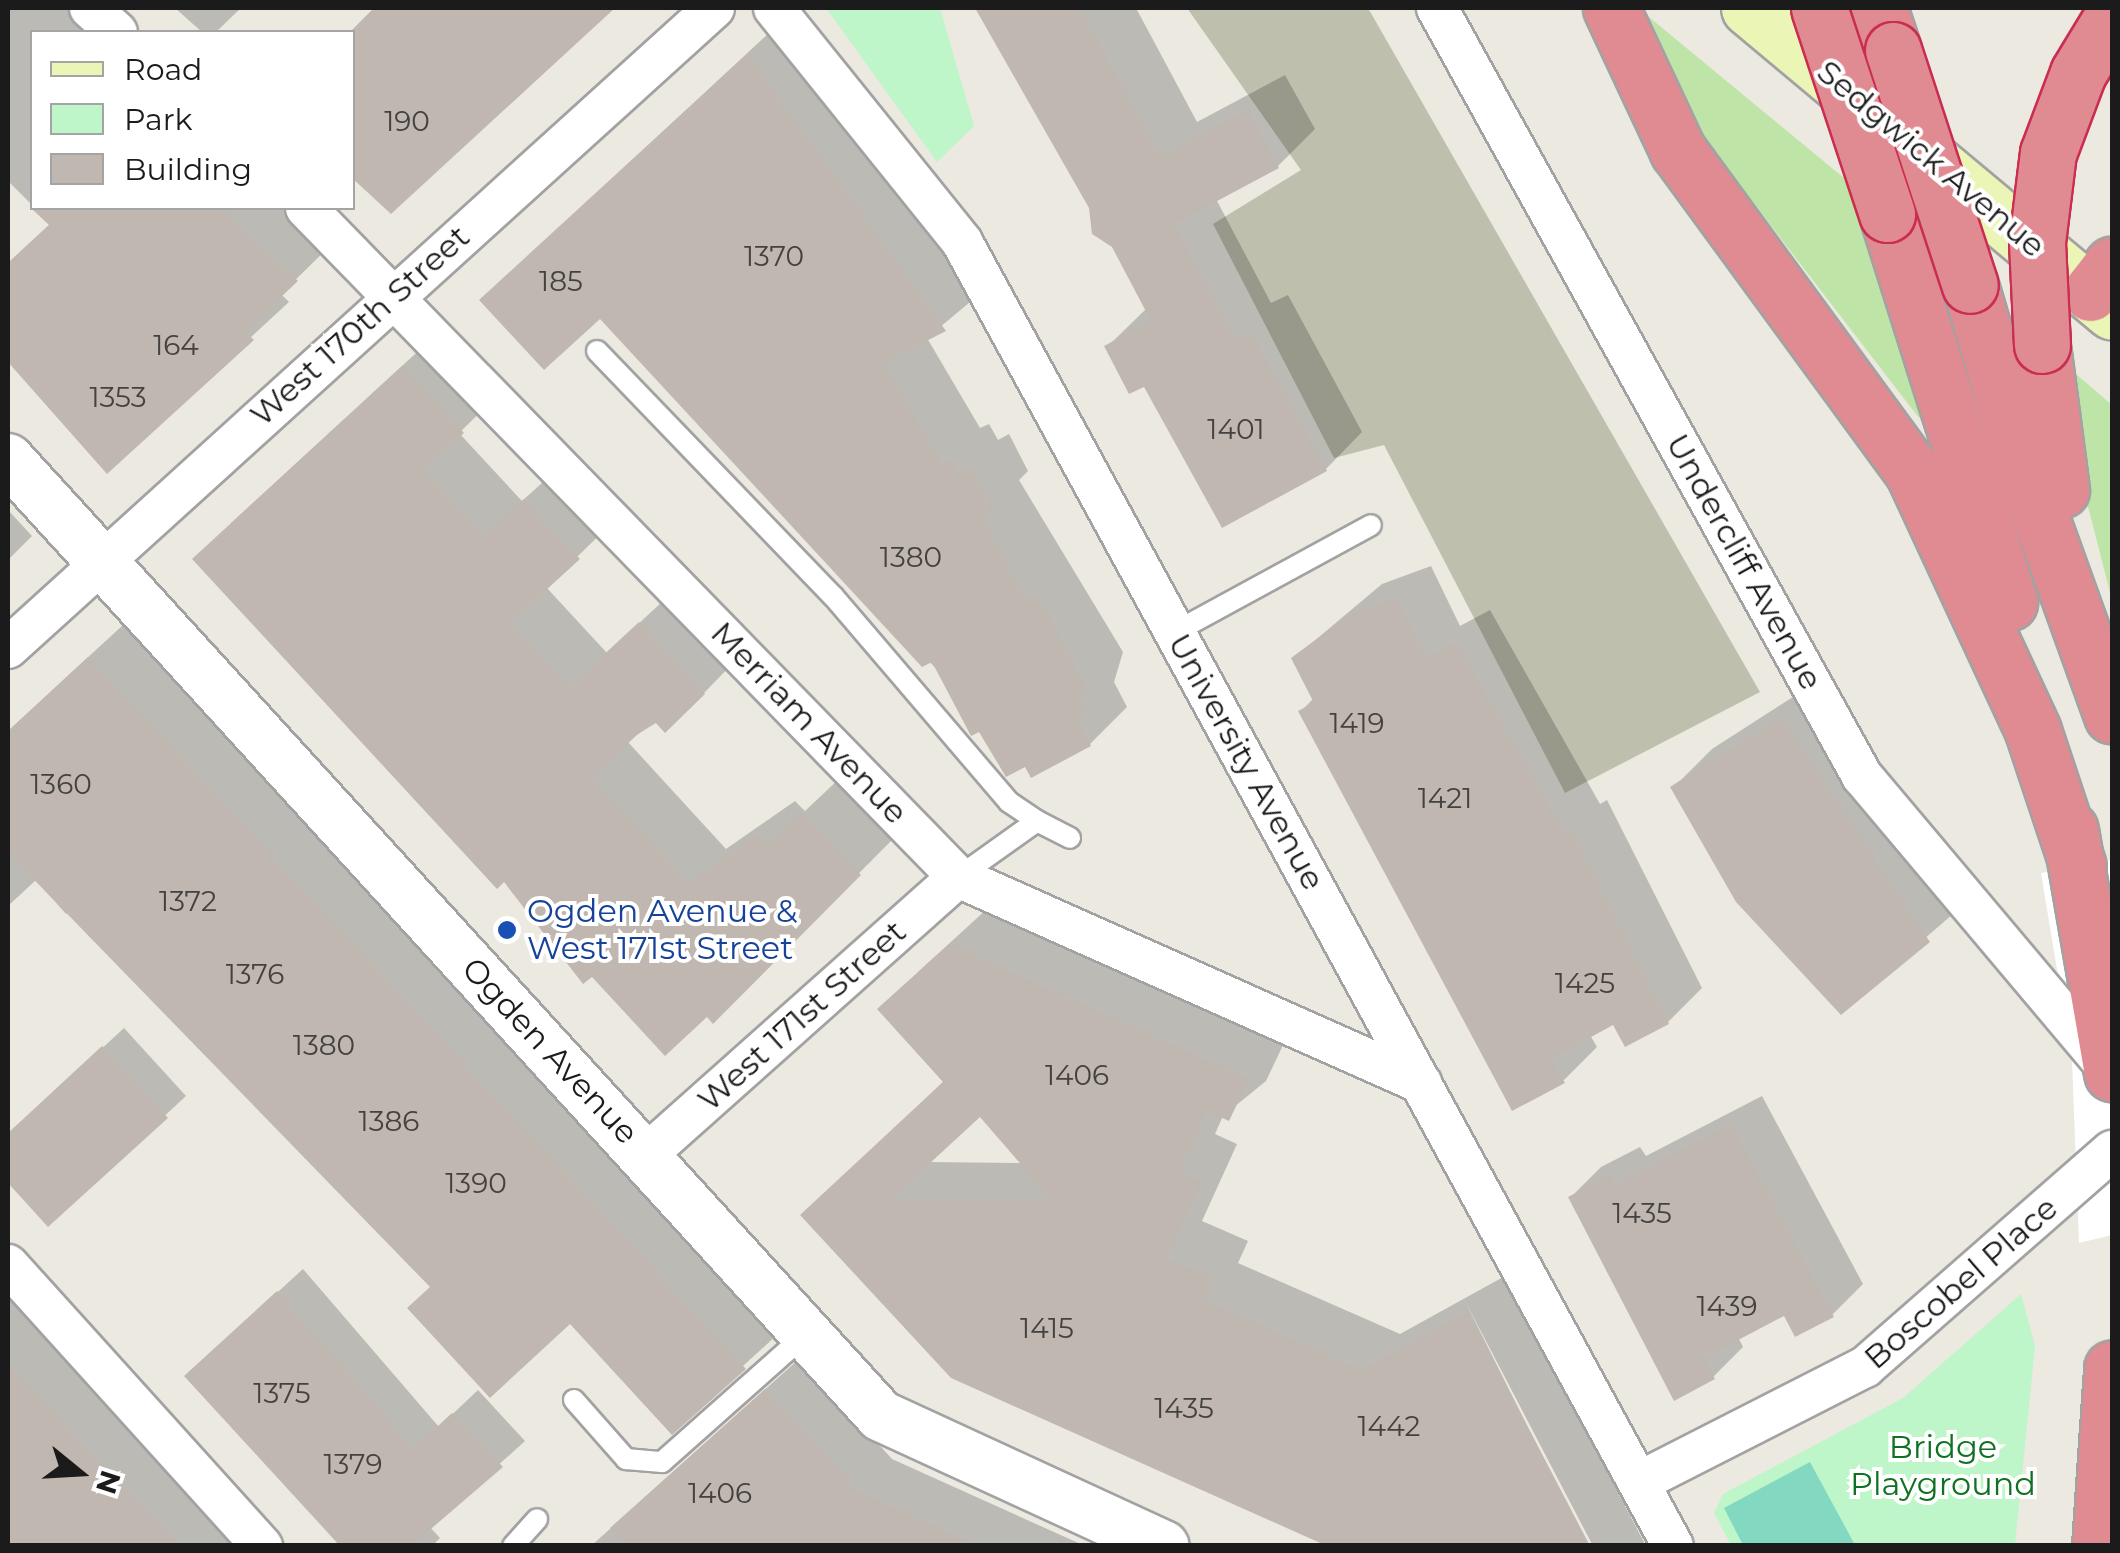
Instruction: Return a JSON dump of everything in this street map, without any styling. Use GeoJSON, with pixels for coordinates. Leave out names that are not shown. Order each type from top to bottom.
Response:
{"type":"FeatureCollection","features":[{"type":"Feature","properties":{"kind":"highway"},"geometry":{"type":"LineString","coordinates":[[1611,8],[1678,151],[1913,472],[2034,731],[2078,866]]}},
{"type":"Feature","properties":{"kind":"highway"},"geometry":{"type":"LineString","coordinates":[[1819,8],[2032,673],[2078,866],[2112,1073]]}},
{"type":"Feature","properties":{"kind":"highway"},"geometry":{"type":"LineString","coordinates":[[2107,698],[2042,345],[2037,242],[2048,152],[2078,73],[2112,17]]}},
{"type":"Feature","properties":{"kind":"highway"},"geometry":{"type":"LineString","coordinates":[[1886,29],[1970,284],[2029,484],[2107,698]]}},
{"type":"Feature","properties":{"kind":"highway"},"geometry":{"type":"LineString","coordinates":[[2100,1546],[2112,1368]]}},
{"type":"Feature","properties":{"kind":"main road","name":"Sedgwick Avenue"},"geometry":{"type":"LineString","coordinates":[[1748,8],[2105,290]]}},
{"type":"Feature","properties":{"kind":"street"},"geometry":{"type":"LineString","coordinates":[[90,8],[115,30]]}},
{"type":"Feature","properties":{"kind":"street","name":"West 170th Street"},"geometry":{"type":"LineString","coordinates":[[8,648],[396,292],[714,8]]}},
{"type":"Feature","properties":{"kind":"street","name":"University Avenue"},"geometry":{"type":"LineString","coordinates":[[774,8],[962,242],[1673,1546]]}},
{"type":"Feature","properties":{"kind":"street","name":"Undercliff Avenue"},"geometry":{"type":"LineString","coordinates":[[1437,8],[1862,776],[2112,1073]]}},
{"type":"Feature","properties":{"kind":"street","name":"Merriam Avenue"},"geometry":{"type":"LineString","coordinates":[[308,210],[396,292],[958,877],[1420,1084]]}},
{"type":"Feature","properties":{"kind":"street","name":"Ogden Avenue"},"geometry":{"type":"LineString","coordinates":[[8,459],[98,564],[646,1154],[880,1416],[1147,1542]]}},
{"type":"Feature","properties":{"kind":"street","name":"West 171st Street"},"geometry":{"type":"LineString","coordinates":[[646,1154],[958,877]]}},
{"type":"Feature","properties":{"kind":"street","name":"Boscobel Place"},"geometry":{"type":"LineString","coordinates":[[1638,1482],[1865,1367],[2112,1150]]}},
{"type":"Feature","properties":{"kind":"street"},"geometry":{"type":"LineString","coordinates":[[8,1265],[262,1546]]}},
{"type":"Feature","properties":{"kind":"lane"},"geometry":{"type":"LineString","coordinates":[[597,351],[833,596],[998,789],[1037,820],[1070,838]]}},
{"type":"Feature","properties":{"kind":"lane"},"geometry":{"type":"LineString","coordinates":[[1175,632],[1371,525]]}},
{"type":"Feature","properties":{"kind":"lane"},"geometry":{"type":"LineString","coordinates":[[958,877],[1037,820]]}},
{"type":"Feature","properties":{"kind":"lane"},"geometry":{"type":"LineString","coordinates":[[574,1400],[626,1459],[662,1462],[807,1334]]}},
{"type":"Feature","properties":{"kind":"lane"},"geometry":{"type":"LineString","coordinates":[[512,1546],[537,1520]]}},
{"type":"Feature","properties":{"kind":"shaded area"},"geometry":{"type":"Polygon","coordinates":[[[1187,8],[1368,8],[1760,692],[1565,793],[1384,445],[1334,458],[1213,224],[1301,170],[1187,8]]]}},
{"type":"Feature","properties":{"kind":"green space"},"geometry":{"type":"Polygon","coordinates":[[[826,8],[940,8],[974,126],[937,162],[826,8]]]}},
{"type":"Feature","properties":{"kind":"green space"},"geometry":{"type":"Polygon","coordinates":[[[1649,17],[1844,178],[1928,412],[1919,418],[1708,144],[1649,17]]]}},
{"type":"Feature","properties":{"kind":"green space"},"geometry":{"type":"Polygon","coordinates":[[[2068,367],[2112,405],[2112,600],[2083,487],[2068,367]]]}},
{"type":"Feature","properties":{"kind":"green space","name":"Bridge Playground"},"geometry":{"type":"Polygon","coordinates":[[[2021,1294],[2035,1346],[2015,1545],[1731,1545],[1714,1513],[1723,1494],[1903,1398],[2021,1294]]]}},
{"type":"Feature","properties":{"kind":"green space"},"geometry":{"type":"Polygon","coordinates":[[[1810,1462],[1855,1545],[1743,1545],[1724,1508],[1810,1462]]]}},
{"type":"Feature","properties":{"kind":"pier"},"geometry":{"type":"Polygon","coordinates":[[[2112,860],[2112,1235],[2079,1243],[2072,1060],[2041,873],[2112,860]]]}},
{"type":"Feature","properties":{"kind":"building"},"geometry":{"type":"Polygon","coordinates":[[[374,8],[615,8],[391,214],[355,181],[353,30],[374,8]]]}},
{"type":"Feature","properties":{"kind":"building"},"geometry":{"type":"Polygon","coordinates":[[[975,8],[1080,8],[1160,157],[1248,110],[1279,168],[1174,224],[1234,338],[1250,330],[1327,471],[1222,528],[1144,387],[1129,394],[1104,346],[1151,321],[1112,247],[1092,234],[1089,208],[975,8]]]}},
{"type":"Feature","properties":{"kind":"building"},"geometry":{"type":"Polygon","coordinates":[[[747,54],[946,331],[883,363],[942,464],[952,459],[960,475],[971,469],[992,510],[981,516],[1027,604],[1039,597],[1088,692],[1079,696],[1087,713],[1077,718],[1091,746],[1031,778],[1025,767],[1006,777],[979,732],[971,736],[932,662],[922,667],[600,319],[544,370],[479,300],[747,54]]]}},
{"type":"Feature","properties":{"kind":"building"},"geometry":{"type":"Polygon","coordinates":[[[33,210],[219,210],[298,281],[245,331],[254,340],[107,474],[8,362],[8,263],[49,225],[33,210]]]}},
{"type":"Feature","properties":{"kind":"building"},"geometry":{"type":"Polygon","coordinates":[[[402,366],[464,433],[423,470],[484,536],[524,499],[580,559],[510,623],[569,687],[639,622],[705,694],[665,733],[653,720],[591,778],[689,883],[757,835],[767,846],[803,813],[861,875],[713,1024],[707,1017],[665,1056],[592,977],[583,984],[504,882],[497,889],[192,559],[402,366]]]}},
{"type":"Feature","properties":{"kind":"building"},"geometry":{"type":"Polygon","coordinates":[[[1397,598],[1426,658],[1456,642],[1566,836],[1572,832],[1669,1024],[1625,1047],[1613,1025],[1551,1059],[1565,1083],[1512,1111],[1298,711],[1314,703],[1291,658],[1345,618],[1397,598]]]}},
{"type":"Feature","properties":{"kind":"building"},"geometry":{"type":"Polygon","coordinates":[[[88,657],[746,1369],[672,1435],[570,1324],[490,1398],[407,1308],[430,1287],[8,853],[8,731],[88,657]]]}},
{"type":"Feature","properties":{"kind":"building"},"geometry":{"type":"Polygon","coordinates":[[[1781,717],[1930,942],[1841,1015],[1736,902],[1670,787],[1781,717]]]}},
{"type":"Feature","properties":{"kind":"building"},"geometry":{"type":"Polygon","coordinates":[[[949,944],[1249,1079],[1229,1121],[1207,1111],[1179,1172],[1202,1182],[1166,1258],[1213,1278],[1203,1300],[1361,1370],[1468,1312],[1590,1546],[1327,1546],[951,1378],[800,1215],[943,1082],[877,1009],[949,944]],[[980,1117],[891,1199],[1051,1199],[980,1117]]]}},
{"type":"Feature","properties":{"kind":"building"},"geometry":{"type":"Polygon","coordinates":[[[102,1046],[168,1118],[48,1227],[8,1183],[8,1133],[102,1046]]]}},
{"type":"Feature","properties":{"kind":"building"},"geometry":{"type":"Polygon","coordinates":[[[1731,1124],[1834,1317],[1795,1337],[1784,1316],[1704,1358],[1715,1379],[1674,1401],[1568,1197],[1610,1175],[1615,1185],[1731,1124]]]}},
{"type":"Feature","properties":{"kind":"building"},"geometry":{"type":"Polygon","coordinates":[[[277,1291],[413,1449],[452,1413],[503,1467],[411,1546],[340,1546],[184,1376],[277,1291]]]}},
{"type":"Feature","properties":{"kind":"building"},"geometry":{"type":"Polygon","coordinates":[[[8,1362],[73,1434],[182,1546],[8,1546],[8,1362]]]}},
{"type":"Feature","properties":{"kind":"building"},"geometry":{"type":"Polygon","coordinates":[[[765,1389],[859,1492],[979,1546],[627,1546],[610,1528],[765,1389]]]}},
{"type":"Feature","properties":{"kind":"place","name":"Ogden Avenue & West 171st Street"},"geometry":{"type":"Point","coordinates":[507,930]}}]}
